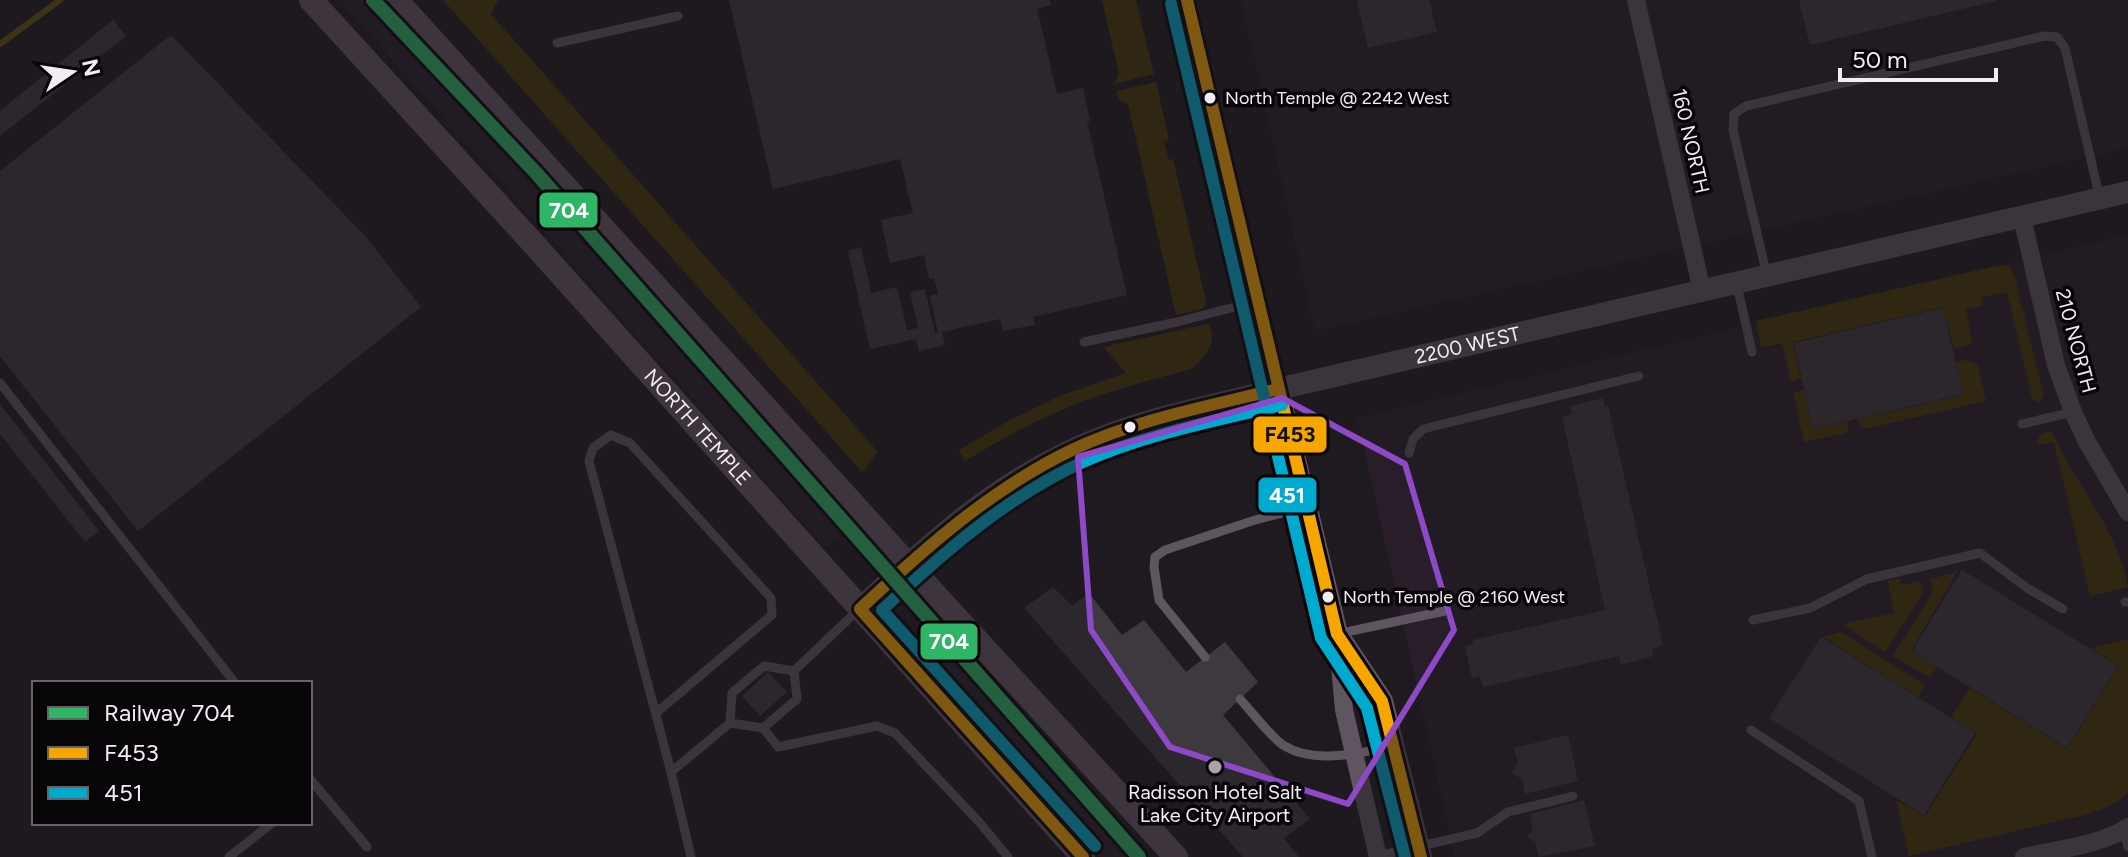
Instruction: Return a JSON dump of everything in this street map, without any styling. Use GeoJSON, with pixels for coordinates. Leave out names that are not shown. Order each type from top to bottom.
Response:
{"type":"FeatureCollection","features":[{"type":"Feature","properties":{"kind":"main road","name":"NORTH TEMPLE"},"geometry":{"type":"LineString","coordinates":[[311,0],[1083,857]]}},
{"type":"Feature","properties":{"kind":"main road"},"geometry":{"type":"LineString","coordinates":[[396,0],[1176,857]]}},
{"type":"Feature","properties":{"kind":"street"},"geometry":{"type":"LineString","coordinates":[[1187,0],[1337,634],[1344,710],[1378,856]]}},
{"type":"Feature","properties":{"kind":"street","name":"160 NORTH"},"geometry":{"type":"LineString","coordinates":[[1636,0],[1702,291]]}},
{"type":"Feature","properties":{"kind":"street","name":"2200 WEST"},"geometry":{"type":"LineString","coordinates":[[860,609],[947,528],[994,494],[1075,448],[1111,434],[1157,419],[1278,389],[2128,192]]}},
{"type":"Feature","properties":{"kind":"street","name":"210 NORTH"},"geometry":{"type":"LineString","coordinates":[[2022,217],[2056,365],[2073,412],[2087,442],[2127,507]]}},
{"type":"Feature","properties":{"kind":"street"},"geometry":{"type":"LineString","coordinates":[[1337,634],[1382,701],[1420,852]]}},
{"type":"Feature","properties":{"kind":"street"},"geometry":{"type":"LineString","coordinates":[[2024,857],[2127,835]]}},
{"type":"Feature","properties":{"kind":"lane"},"geometry":{"type":"LineString","coordinates":[[557,43],[678,16]]}},
{"type":"Feature","properties":{"kind":"lane"},"geometry":{"type":"LineString","coordinates":[[1767,276],[1733,130],[1734,114],[1746,106],[2044,36],[2057,37],[2065,48],[2100,199]]}},
{"type":"Feature","properties":{"kind":"lane"},"geometry":{"type":"LineString","coordinates":[[1736,283],[1752,352]]}},
{"type":"Feature","properties":{"kind":"lane"},"geometry":{"type":"LineString","coordinates":[[1084,342],[1258,301]]}},
{"type":"Feature","properties":{"kind":"lane"},"geometry":{"type":"LineString","coordinates":[[1409,453],[1413,439],[1423,429],[1639,376]]}},
{"type":"Feature","properties":{"kind":"lane"},"geometry":{"type":"LineString","coordinates":[[0,383],[233,681]]}},
{"type":"Feature","properties":{"kind":"lane"},"geometry":{"type":"LineString","coordinates":[[2022,424],[2073,412]]}},
{"type":"Feature","properties":{"kind":"lane"},"geometry":{"type":"LineString","coordinates":[[656,713],[772,615],[771,598],[630,443],[611,435],[593,448],[589,461],[691,857]]}},
{"type":"Feature","properties":{"kind":"lane"},"geometry":{"type":"LineString","coordinates":[[1205,657],[1159,600],[1155,557],[1165,550],[1255,520],[1306,507]]}},
{"type":"Feature","properties":{"kind":"lane"},"geometry":{"type":"LineString","coordinates":[[1753,620],[1810,608],[1867,579],[1980,553],[2027,588],[2063,609]]}},
{"type":"Feature","properties":{"kind":"lane"},"geometry":{"type":"LineString","coordinates":[[794,671],[860,609]]}},
{"type":"Feature","properties":{"kind":"lane"},"geometry":{"type":"LineString","coordinates":[[1337,634],[1445,611]]}},
{"type":"Feature","properties":{"kind":"lane"},"geometry":{"type":"LineString","coordinates":[[671,772],[730,723],[732,693],[746,680],[764,666],[794,671]]}},
{"type":"Feature","properties":{"kind":"lane"},"geometry":{"type":"LineString","coordinates":[[763,728],[797,699],[794,671]]}},
{"type":"Feature","properties":{"kind":"lane"},"geometry":{"type":"LineString","coordinates":[[1240,699],[1283,745],[1310,755],[1354,755],[1394,746]]}},
{"type":"Feature","properties":{"kind":"lane"},"geometry":{"type":"LineString","coordinates":[[730,723],[763,728],[778,747],[877,726],[895,733],[1008,857]]}},
{"type":"Feature","properties":{"kind":"lane"},"geometry":{"type":"LineString","coordinates":[[1751,730],[1859,801],[1872,857]]}},
{"type":"Feature","properties":{"kind":"lane"},"geometry":{"type":"LineString","coordinates":[[312,786],[367,847]]}},
{"type":"Feature","properties":{"kind":"lane"},"geometry":{"type":"LineString","coordinates":[[1378,856],[1420,852],[1477,833],[1508,812],[1573,796]]}},
{"type":"Feature","properties":{"kind":"lane"},"geometry":{"type":"LineString","coordinates":[[229,857],[269,825]]}},
{"type":"Feature","properties":{"kind":"highlighted area"},"geometry":{"type":"Polygon","coordinates":[[[1282,398],[1405,464],[1454,630],[1348,804],[1170,747],[1091,630],[1078,457],[1282,398]]]}},
{"type":"Feature","properties":{"kind":"shaded area"},"geometry":{"type":"Polygon","coordinates":[[[339,0],[382,0],[532,161],[853,523],[825,548],[339,0]]]}},
{"type":"Feature","properties":{"kind":"shaded area"},"geometry":{"type":"Polygon","coordinates":[[[443,0],[498,0],[491,14],[878,452],[862,472],[443,0]]]}},
{"type":"Feature","properties":{"kind":"shaded area"},"geometry":{"type":"Polygon","coordinates":[[[1102,0],[1136,0],[1154,74],[1114,84],[1119,74],[1102,0]]]}},
{"type":"Feature","properties":{"kind":"shaded area"},"geometry":{"type":"Polygon","coordinates":[[[1241,0],[2128,0],[2128,148],[1315,331],[1241,0]]]}},
{"type":"Feature","properties":{"kind":"shaded area"},"geometry":{"type":"Polygon","coordinates":[[[1156,82],[1169,140],[1164,142],[1169,160],[1173,159],[1206,302],[1204,308],[1176,315],[1128,104],[1118,99],[1117,91],[1156,82]]]}},
{"type":"Feature","properties":{"kind":"shaded area"},"geometry":{"type":"Polygon","coordinates":[[[2128,235],[2128,857],[1455,857],[1357,418],[2128,235]]]}},
{"type":"Feature","properties":{"kind":"shaded area"},"geometry":{"type":"Polygon","coordinates":[[[2008,265],[2014,274],[2044,395],[2040,402],[2032,399],[2007,292],[1982,297],[1983,305],[1966,309],[1972,341],[1969,345],[1954,349],[1943,307],[1793,342],[1801,379],[1791,382],[1782,343],[1761,348],[1756,321],[2008,265]]]}},
{"type":"Feature","properties":{"kind":"shaded area"},"geometry":{"type":"Polygon","coordinates":[[[1208,324],[1211,343],[1201,360],[1191,369],[1071,406],[1017,431],[965,461],[959,450],[1010,420],[1062,395],[1126,373],[1103,347],[1208,324]]]}},
{"type":"Feature","properties":{"kind":"shaded area"},"geometry":{"type":"Polygon","coordinates":[[[1965,360],[1978,365],[1986,401],[1865,429],[1860,425],[1858,419],[1963,395],[1956,362],[1965,360]]]}},
{"type":"Feature","properties":{"kind":"shaded area"},"geometry":{"type":"Polygon","coordinates":[[[1804,390],[1813,429],[1847,422],[1849,428],[1846,433],[1804,442],[1793,392],[1804,390]]]}},
{"type":"Feature","properties":{"kind":"shaded area"},"geometry":{"type":"Polygon","coordinates":[[[2047,431],[2054,436],[2116,547],[2128,587],[2090,596],[2054,442],[2037,445],[2040,435],[2047,431]]]}},
{"type":"Feature","properties":{"kind":"shaded area"},"geometry":{"type":"Polygon","coordinates":[[[1957,572],[1911,651],[1937,667],[1930,678],[1893,656],[1933,592],[1930,579],[1957,572]]]}},
{"type":"Feature","properties":{"kind":"shaded area"},"geometry":{"type":"Polygon","coordinates":[[[1899,578],[1901,585],[1920,581],[1923,593],[1885,652],[1843,624],[1894,613],[1888,581],[1899,578]]]}},
{"type":"Feature","properties":{"kind":"shaded area"},"geometry":{"type":"Polygon","coordinates":[[[938,617],[1149,857],[1099,857],[910,644],[938,617]]]}},
{"type":"Feature","properties":{"kind":"shaded area"},"geometry":{"type":"Polygon","coordinates":[[[1841,632],[1925,685],[1918,697],[1823,637],[1841,632]]]}},
{"type":"Feature","properties":{"kind":"shaded area"},"geometry":{"type":"Polygon","coordinates":[[[2128,639],[2128,792],[2121,799],[2089,814],[1909,856],[1896,800],[1925,816],[1977,734],[1951,717],[1970,688],[2067,749],[2119,666],[2091,648],[2128,639]]]}},
{"type":"Feature","properties":{"kind":"building"},"geometry":{"type":"Polygon","coordinates":[[[729,0],[1049,0],[1051,5],[1037,9],[1057,94],[1083,88],[1090,121],[1087,122],[1127,295],[1033,317],[1035,325],[1003,331],[1000,319],[942,332],[945,345],[919,351],[916,339],[870,349],[848,251],[861,247],[871,293],[897,287],[907,330],[918,328],[910,292],[925,289],[935,333],[938,333],[930,296],[938,294],[934,278],[929,279],[924,255],[890,263],[881,220],[913,213],[900,159],[773,189],[729,0]]]}},
{"type":"Feature","properties":{"kind":"building"},"geometry":{"type":"Polygon","coordinates":[[[1357,0],[1429,0],[1437,32],[1368,48],[1357,0]]]}},
{"type":"Feature","properties":{"kind":"building"},"geometry":{"type":"Polygon","coordinates":[[[1799,0],[1996,0],[1996,1],[1810,45],[1799,0]]]}},
{"type":"Feature","properties":{"kind":"building"},"geometry":{"type":"Polygon","coordinates":[[[113,20],[126,36],[0,136],[0,111],[113,20]]]}},
{"type":"Feature","properties":{"kind":"building"},"geometry":{"type":"Polygon","coordinates":[[[171,35],[366,237],[421,307],[138,531],[0,356],[0,171],[171,35]]]}},
{"type":"Feature","properties":{"kind":"building"},"geometry":{"type":"Polygon","coordinates":[[[1943,308],[1963,394],[1813,429],[1794,343],[1943,308]]]}},
{"type":"Feature","properties":{"kind":"building"},"geometry":{"type":"Polygon","coordinates":[[[1603,398],[1605,407],[1608,406],[1663,645],[1652,649],[1653,656],[1621,665],[1619,656],[1483,687],[1480,676],[1472,678],[1465,646],[1473,644],[1473,640],[1605,610],[1562,417],[1572,414],[1570,406],[1603,398]]]}},
{"type":"Feature","properties":{"kind":"building"},"geometry":{"type":"Polygon","coordinates":[[[0,404],[99,531],[85,542],[0,434],[0,404]]]}},
{"type":"Feature","properties":{"kind":"building"},"geometry":{"type":"Polygon","coordinates":[[[1962,570],[2118,666],[2067,748],[1912,651],[1962,570]]]}},
{"type":"Feature","properties":{"kind":"building","name":"Radisson Hotel Salt Lake City Airport"},"geometry":{"type":"Polygon","coordinates":[[[1053,587],[1072,606],[1089,593],[1122,635],[1144,620],[1186,672],[1225,642],[1258,682],[1223,715],[1310,819],[1284,838],[1299,857],[1243,857],[1024,608],[1053,587]]]}},
{"type":"Feature","properties":{"kind":"building"},"geometry":{"type":"Polygon","coordinates":[[[1821,637],[1975,733],[1924,815],[1769,718],[1821,637]]]}},
{"type":"Feature","properties":{"kind":"building"},"geometry":{"type":"Polygon","coordinates":[[[768,672],[787,692],[760,716],[742,696],[768,672]]]}},
{"type":"Feature","properties":{"kind":"building"},"geometry":{"type":"Polygon","coordinates":[[[1568,735],[1578,781],[1525,794],[1522,779],[1511,773],[1518,763],[1514,748],[1568,735]]]}},
{"type":"Feature","properties":{"kind":"building"},"geometry":{"type":"Polygon","coordinates":[[[1584,800],[1595,846],[1539,857],[1535,842],[1527,838],[1533,828],[1530,814],[1584,800]]]}},
{"type":"Feature","properties":{"kind":"waterway"},"geometry":{"type":"LineString","coordinates":[[0,44],[60,0]]}},
{"type":"Feature","properties":{"kind":"rail line","name":"704"},"geometry":{"type":"LineString","coordinates":[[373,0],[537,174],[1139,857]]}},
{"type":"Feature","properties":{"kind":"transit line","name":"F453"},"geometry":{"type":"LineString","coordinates":[[1187,0],[1337,634],[1382,701],[1421,857]]}},
{"type":"Feature","properties":{"kind":"transit line","name":"451"},"geometry":{"type":"LineString","coordinates":[[1171,4],[1321,638],[1367,708],[1405,857]]}},
{"type":"Feature","properties":{"kind":"transit line","name":"F453"},"geometry":{"type":"LineString","coordinates":[[1083,857],[860,609],[909,564],[987,501],[1074,449],[1123,429],[1278,389]]}},
{"type":"Feature","properties":{"kind":"transit line","name":"451"},"geometry":{"type":"LineString","coordinates":[[1095,846],[882,610],[976,528],[1055,476],[1131,444],[1282,405]]}},
{"type":"Feature","properties":{"kind":"place","name":"North Temple @ 2242 West"},"geometry":{"type":"Point","coordinates":[1210,98]}},
{"type":"Feature","properties":{"kind":"place","name":"North Temple @ 2160 West"},"geometry":{"type":"Point","coordinates":[1328,597]}},
{"type":"Feature","properties":{"kind":"place","name":"Radisson Hotel Salt Lake City Airport"},"geometry":{"type":"Point","coordinates":[1215,767]}}]}
